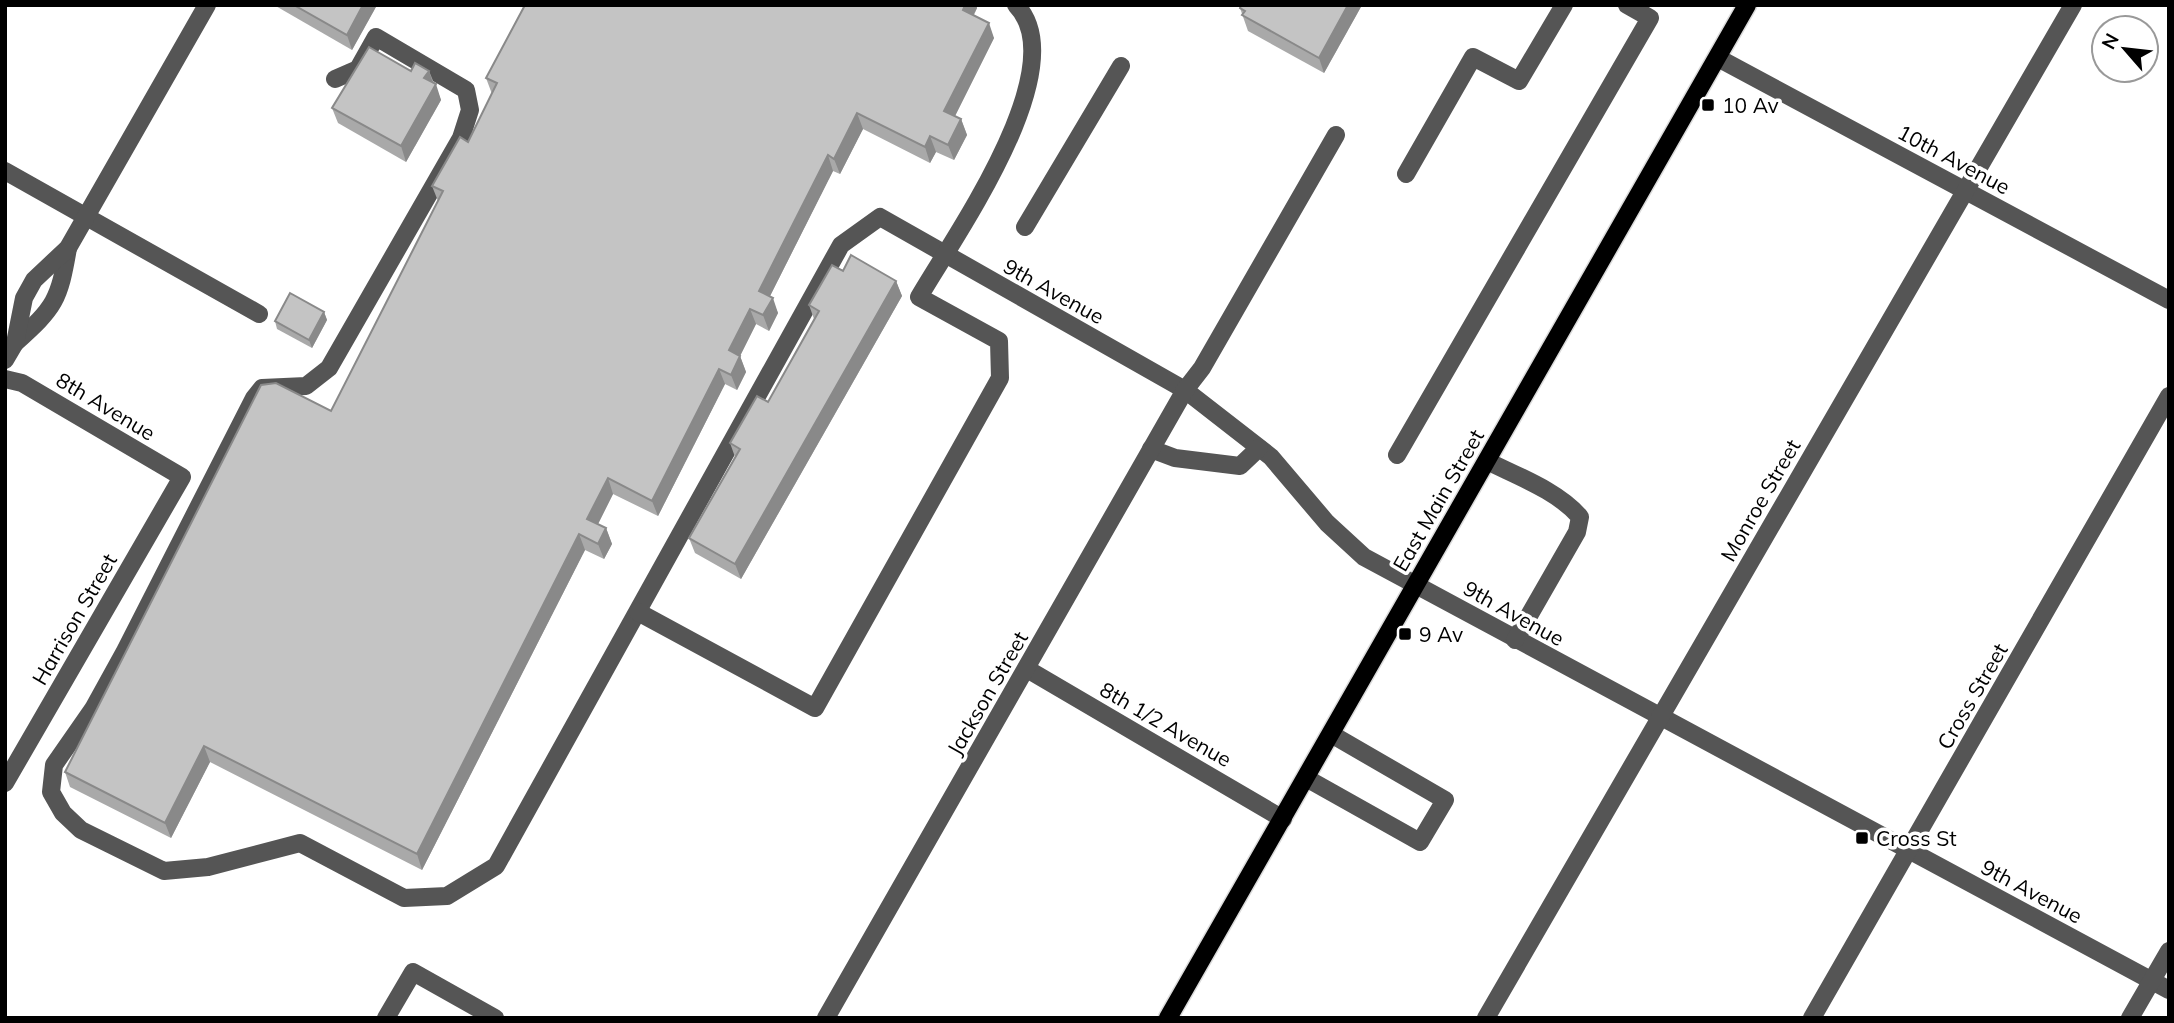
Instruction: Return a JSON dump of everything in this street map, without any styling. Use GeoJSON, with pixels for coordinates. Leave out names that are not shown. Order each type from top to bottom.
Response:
{"type":"FeatureCollection","features":[{"type":"Feature","properties":{"kind":"main road","name":"East Main Street"},"geometry":{"type":"LineString","coordinates":[[1168,1018],[1747,5]]}},
{"type":"Feature","properties":{"kind":"street"},"geometry":{"type":"LineString","coordinates":[[15,343],[24,298],[34,280],[68,248],[207,5]]}},
{"type":"Feature","properties":{"kind":"street"},"geometry":{"type":"LineString","coordinates":[[335,79],[358,69],[376,37],[466,90],[470,110],[461,138],[329,368],[306,386],[262,388],[254,398],[125,651],[93,709],[54,765],[51,792],[63,813],[80,830],[164,871],[208,867],[300,843],[404,898],[447,896],[496,866],[638,612],[815,708],[1000,378],[999,341],[919,297],[1001,158],[1031,80],[1035,45],[1016,5]]}},
{"type":"Feature","properties":{"kind":"street"},"geometry":{"type":"LineString","coordinates":[[1406,174],[1473,57],[1519,80],[1564,5]]}},
{"type":"Feature","properties":{"kind":"street"},"geometry":{"type":"LineString","coordinates":[[1397,455],[1650,18],[1627,5]]}},
{"type":"Feature","properties":{"kind":"street","name":"Monroe Street"},"geometry":{"type":"LineString","coordinates":[[1486,1018],[2073,5]]}},
{"type":"Feature","properties":{"kind":"street","name":"10th Avenue"},"geometry":{"type":"LineString","coordinates":[[1718,58],[2169,300]]}},
{"type":"Feature","properties":{"kind":"street"},"geometry":{"type":"LineString","coordinates":[[1025,227],[1121,66]]}},
{"type":"Feature","properties":{"kind":"street","name":"Jackson Street"},"geometry":{"type":"LineString","coordinates":[[826,1018],[1185,390],[1202,368],[1336,135]]}},
{"type":"Feature","properties":{"kind":"street"},"geometry":{"type":"LineString","coordinates":[[5,171],[259,314]]}},
{"type":"Feature","properties":{"kind":"street","name":"9th Avenue"},"geometry":{"type":"LineString","coordinates":[[638,612],[841,246],[880,217],[1185,390],[1259,449],[1327,523],[1364,556],[1515,640],[2169,990]]}},
{"type":"Feature","properties":{"kind":"street"},"geometry":{"type":"LineString","coordinates":[[5,360],[15,343],[48,313],[60,291],[68,248]]}},
{"type":"Feature","properties":{"kind":"street","name":"8th Avenue"},"geometry":{"type":"LineString","coordinates":[[5,380],[22,383],[182,477]]}},
{"type":"Feature","properties":{"kind":"street","name":"Cross Street"},"geometry":{"type":"LineString","coordinates":[[1812,1018],[2169,396]]}},
{"type":"Feature","properties":{"kind":"street"},"geometry":{"type":"LineString","coordinates":[[1151,449],[1175,458],[1240,466],[1259,449]]}},
{"type":"Feature","properties":{"kind":"street"},"geometry":{"type":"LineString","coordinates":[[1487,461],[1572,508],[1580,517],[1577,532],[1515,640]]}},
{"type":"Feature","properties":{"kind":"street","name":"Harrison Street"},"geometry":{"type":"LineString","coordinates":[[5,783],[182,477]]}},
{"type":"Feature","properties":{"kind":"street","name":"8th 1/2 Avenue"},"geometry":{"type":"LineString","coordinates":[[1027,669],[1283,819]]}},
{"type":"Feature","properties":{"kind":"street"},"geometry":{"type":"LineString","coordinates":[[1306,778],[1420,842],[1445,800],[1331,734]]}},
{"type":"Feature","properties":{"kind":"street"},"geometry":{"type":"LineString","coordinates":[[2130,1018],[2169,951]]}},
{"type":"Feature","properties":{"kind":"street"},"geometry":{"type":"LineString","coordinates":[[386,1018],[413,972],[495,1018]]}},
{"type":"Feature","properties":{"kind":"building"},"geometry":{"type":"Polygon","coordinates":[[[294,5],[363,5],[347,35],[294,5]]]}},
{"type":"Feature","properties":{"kind":"building"},"geometry":{"type":"Polygon","coordinates":[[[525,5],[965,5],[963,10],[989,23],[944,111],[961,119],[948,145],[930,136],[925,147],[857,113],[834,159],[828,155],[759,291],[773,298],[763,315],[750,309],[729,350],[740,356],[731,375],[719,369],[652,501],[608,478],[587,519],[606,528],[598,544],[579,534],[417,854],[204,746],[165,823],[65,772],[261,385],[276,383],[331,411],[443,191],[432,186],[460,137],[468,142],[497,83],[486,78],[525,5]]]}},
{"type":"Feature","properties":{"kind":"building"},"geometry":{"type":"Polygon","coordinates":[[[1241,5],[1348,5],[1319,58],[1242,15],[1245,11],[1240,8],[1241,5]]]}},
{"type":"Feature","properties":{"kind":"building"},"geometry":{"type":"Polygon","coordinates":[[[369,47],[411,71],[415,63],[429,71],[424,78],[436,84],[401,146],[332,108],[369,47]]]}},
{"type":"Feature","properties":{"kind":"building"},"geometry":{"type":"Polygon","coordinates":[[[851,255],[896,281],[735,564],[689,538],[740,449],[730,443],[757,396],[768,402],[819,311],[809,305],[832,265],[843,271],[851,255]]]}},
{"type":"Feature","properties":{"kind":"building"},"geometry":{"type":"Polygon","coordinates":[[[290,293],[324,312],[309,340],[275,321],[290,293]]]}},
{"type":"Feature","properties":{"kind":"place","name":"10 Av"},"geometry":{"type":"Point","coordinates":[1708,105]}},
{"type":"Feature","properties":{"kind":"place","name":"9 Av"},"geometry":{"type":"Point","coordinates":[1405,634]}},
{"type":"Feature","properties":{"kind":"place","name":"Cross St"},"geometry":{"type":"Point","coordinates":[1862,838]}}]}
